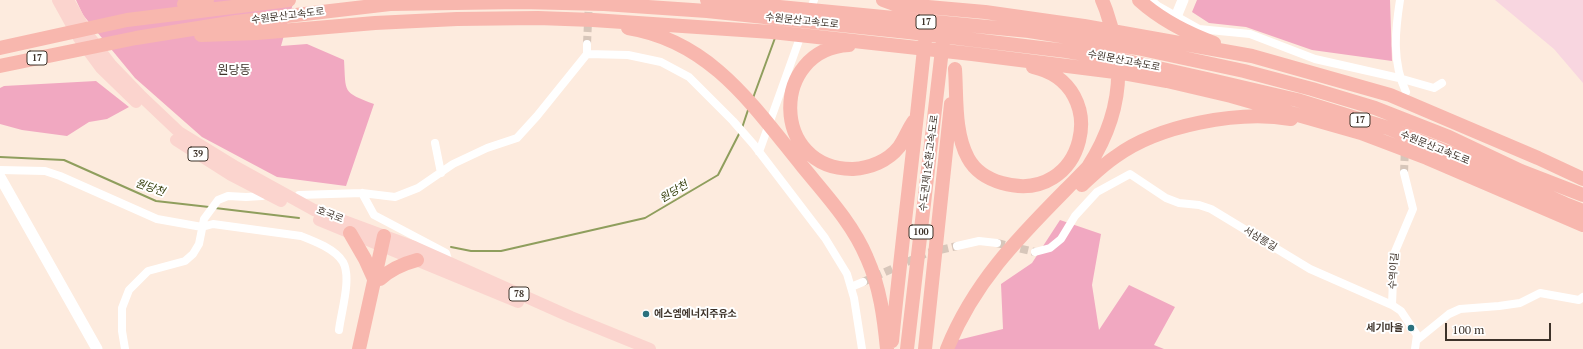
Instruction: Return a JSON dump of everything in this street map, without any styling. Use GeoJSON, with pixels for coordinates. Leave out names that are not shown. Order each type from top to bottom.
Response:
{"type":"FeatureCollection","features":[{"type":"Feature","properties":{"kind":"highway"},"geometry":{"type":"LineString","coordinates":[[127,20],[166,8],[207,0]]}},
{"type":"Feature","properties":{"kind":"highway","name":"수원문산고속도로"},"geometry":{"type":"LineString","coordinates":[[0,48],[61,33],[127,20],[289,0]]}},
{"type":"Feature","properties":{"kind":"highway","name":"수원문산고속도로"},"geometry":{"type":"LineString","coordinates":[[707,0],[780,13]]}},
{"type":"Feature","properties":{"kind":"highway"},"geometry":{"type":"LineString","coordinates":[[883,0],[894,4],[985,12],[1084,26],[1252,56]]}},
{"type":"Feature","properties":{"kind":"highway"},"geometry":{"type":"LineString","coordinates":[[891,349],[902,240],[918,114],[929,0]]}},
{"type":"Feature","properties":{"kind":"highway","name":"수도권제1순환고속도로"},"geometry":{"type":"LineString","coordinates":[[907,349],[948,0]]}},
{"type":"Feature","properties":{"kind":"highway","name":"수도권제1순환고속도로"},"geometry":{"type":"LineString","coordinates":[[925,349],[954,118],[955,69],[964,0]]}},
{"type":"Feature","properties":{"kind":"highway"},"geometry":{"type":"LineString","coordinates":[[1139,0],[1161,17],[1184,30],[1252,56],[1390,95],[1538,158],[1583,179]]}},
{"type":"Feature","properties":{"kind":"highway","name":"수원문산고속도로"},"geometry":{"type":"LineString","coordinates":[[0,66],[136,38],[236,22],[390,4],[521,2],[588,3],[780,13],[1030,31],[1137,48],[1244,70],[1312,89],[1376,108],[1449,137],[1521,171],[1583,195]]}},
{"type":"Feature","properties":{"kind":"highway"},"geometry":{"type":"LineString","coordinates":[[947,349],[953,334],[1002,246],[1088,167],[1095,156],[1107,130],[1115,105],[1118,76],[1118,56],[1114,36],[1104,5]]}},
{"type":"Feature","properties":{"kind":"highway","name":"수원문산고속도로"},"geometry":{"type":"LineString","coordinates":[[822,17],[1066,50],[1127,61],[1282,97],[1388,128],[1462,158],[1565,204],[1583,210]]}},
{"type":"Feature","properties":{"kind":"highway"},"geometry":{"type":"LineString","coordinates":[[136,38],[257,33],[375,23],[449,19],[538,18],[649,23],[772,32],[972,54],[1123,73],[1167,81],[1231,96],[1361,133],[1428,158],[1583,225]]}},
{"type":"Feature","properties":{"kind":"highway"},"geometry":{"type":"LineString","coordinates":[[538,18],[615,26],[642,31],[678,44],[712,65],[728,78],[782,141],[846,222],[867,257],[880,299],[887,349]]}},
{"type":"Feature","properties":{"kind":"highway"},"geometry":{"type":"LineString","coordinates":[[907,47],[847,45],[834,47],[816,55],[804,68],[793,87],[789,107],[790,117],[799,142],[810,155],[827,165],[858,168],[878,163],[898,148],[918,114]]}},
{"type":"Feature","properties":{"kind":"highway"},"geometry":{"type":"LineString","coordinates":[[954,118],[964,147],[974,167],[989,178],[1007,184],[1029,186],[1050,179],[1059,174],[1067,166],[1077,150],[1080,141],[1082,123],[1077,103],[1066,84],[1048,72],[1037,68],[972,54]]}},
{"type":"Feature","properties":{"kind":"highway"},"geometry":{"type":"LineString","coordinates":[[1002,246],[1040,220],[1115,156],[1145,141],[1179,128],[1211,120],[1237,117],[1261,117],[1287,119],[1361,133]]}},
{"type":"Feature","properties":{"kind":"highway"},"geometry":{"type":"LineString","coordinates":[[350,233],[377,279],[366,349]]}},
{"type":"Feature","properties":{"kind":"highway"},"geometry":{"type":"LineString","coordinates":[[359,349],[385,241]]}},
{"type":"Feature","properties":{"kind":"highway"},"geometry":{"type":"LineString","coordinates":[[377,279],[404,263],[417,260]]}},
{"type":"Feature","properties":{"kind":"main road","name":"호국로"},"geometry":{"type":"LineString","coordinates":[[58,0],[79,38],[101,68],[175,139],[231,175],[310,216],[350,233],[385,241],[417,260],[632,349]]}},
{"type":"Feature","properties":{"kind":"main road","name":"호국로"},"geometry":{"type":"LineString","coordinates":[[68,0],[88,34],[111,65],[179,132],[236,167],[314,210],[385,241],[449,263],[572,317],[650,349]]}},
{"type":"Feature","properties":{"kind":"main road"},"geometry":{"type":"LineString","coordinates":[[1176,17],[1183,0]]}},
{"type":"Feature","properties":{"kind":"main road"},"geometry":{"type":"LineString","coordinates":[[0,176],[97,349]]}},
{"type":"Feature","properties":{"kind":"street"},"geometry":{"type":"LineString","coordinates":[[756,148],[814,0]]}},
{"type":"Feature","properties":{"kind":"street"},"geometry":{"type":"LineString","coordinates":[[1151,0],[1176,17],[1199,29],[1250,34],[1315,59],[1399,78],[1434,88],[1442,83]]}},
{"type":"Feature","properties":{"kind":"street"},"geometry":{"type":"LineString","coordinates":[[1400,0],[1396,29],[1396,53],[1399,78],[1406,92]]}},
{"type":"Feature","properties":{"kind":"street"},"geometry":{"type":"LineString","coordinates":[[298,195],[362,193],[395,197],[418,188],[453,164],[487,148],[517,138],[537,116],[587,54],[587,44]]}},
{"type":"Feature","properties":{"kind":"street"},"geometry":{"type":"LineString","coordinates":[[587,54],[628,54],[661,62],[689,77],[733,121],[756,148],[825,238],[847,274],[854,298],[862,349]]}},
{"type":"Feature","properties":{"kind":"street"},"geometry":{"type":"LineString","coordinates":[[435,143],[441,173]]}},
{"type":"Feature","properties":{"kind":"street"},"geometry":{"type":"LineString","coordinates":[[0,170],[45,171],[60,176],[157,219],[213,224],[301,236],[314,241],[335,253],[343,262],[347,276],[339,330]]}},
{"type":"Feature","properties":{"kind":"street","name":"수역이길"},"geometry":{"type":"LineString","coordinates":[[1392,305],[1394,254],[1413,209],[1404,173]]}},
{"type":"Feature","properties":{"kind":"street","name":"서삼릉길"},"geometry":{"type":"LineString","coordinates":[[1035,252],[1050,248],[1061,240],[1075,216],[1097,192],[1130,174],[1166,198],[1179,203],[1199,205],[1211,209],[1310,269],[1392,305]]}},
{"type":"Feature","properties":{"kind":"street"},"geometry":{"type":"LineString","coordinates":[[362,193],[374,215],[446,253],[449,263]]}},
{"type":"Feature","properties":{"kind":"street"},"geometry":{"type":"LineString","coordinates":[[125,349],[122,331],[122,308],[129,290],[148,270],[185,261],[192,254],[199,244],[203,223],[218,200],[228,196],[262,196]]}},
{"type":"Feature","properties":{"kind":"street"},"geometry":{"type":"LineString","coordinates":[[957,246],[979,241],[1002,246]]}},
{"type":"Feature","properties":{"kind":"street"},"geometry":{"type":"LineString","coordinates":[[851,286],[863,282]]}},
{"type":"Feature","properties":{"kind":"street"},"geometry":{"type":"LineString","coordinates":[[1417,340],[1449,314],[1460,309],[1520,303],[1540,293],[1579,300],[1583,297]]}},
{"type":"Feature","properties":{"kind":"street"},"geometry":{"type":"LineString","coordinates":[[1392,305],[1401,311],[1418,335],[1415,349]]}},
{"type":"Feature","properties":{"kind":"shaded area"},"geometry":{"type":"Polygon","coordinates":[[[76,0],[294,0],[281,46],[307,44],[344,60],[345,79],[348,90],[356,97],[374,104],[346,186],[277,177],[202,137],[135,78],[83,15],[76,0]]]}},
{"type":"Feature","properties":{"kind":"shaded area"},"geometry":{"type":"Polygon","coordinates":[[[1197,0],[1390,0],[1392,61],[1312,50],[1246,27],[1209,23],[1192,12],[1197,0]]]}},
{"type":"Feature","properties":{"kind":"shaded area"},"geometry":{"type":"Polygon","coordinates":[[[1495,0],[1583,0],[1583,83],[1554,49],[1495,0]]]}},
{"type":"Feature","properties":{"kind":"shaded area"},"geometry":{"type":"Polygon","coordinates":[[[96,81],[129,107],[107,119],[89,122],[67,136],[22,130],[0,124],[0,88],[4,86],[96,81]]]}},
{"type":"Feature","properties":{"kind":"shaded area"},"geometry":{"type":"Polygon","coordinates":[[[1060,220],[1101,234],[1092,285],[1099,330],[1129,285],[1175,307],[1154,345],[1164,349],[949,349],[950,342],[1003,329],[1001,284],[1032,263],[1060,220]]]}},
{"type":"Feature","properties":{"kind":"waterway","name":"원당천"},"geometry":{"type":"LineString","coordinates":[[753,98],[775,38]]}},
{"type":"Feature","properties":{"kind":"waterway","name":"원당천"},"geometry":{"type":"LineString","coordinates":[[742,128],[748,110]]}},
{"type":"Feature","properties":{"kind":"waterway","name":"원당천"},"geometry":{"type":"LineString","coordinates":[[451,247],[471,251],[501,251],[645,218],[718,175],[740,132]]}},
{"type":"Feature","properties":{"kind":"waterway","name":"원당천"},"geometry":{"type":"LineString","coordinates":[[0,157],[64,160],[156,201],[209,207]]}},
{"type":"Feature","properties":{"kind":"waterway","name":"원당천"},"geometry":{"type":"LineString","coordinates":[[215,208],[299,218]]}},
{"type":"Feature","properties":{"kind":"tunnel"},"geometry":{"type":"LineString","coordinates":[[587,44],[589,1]]}},
{"type":"Feature","properties":{"kind":"tunnel"},"geometry":{"type":"LineString","coordinates":[[1404,173],[1405,147]]}},
{"type":"Feature","properties":{"kind":"tunnel"},"geometry":{"type":"LineString","coordinates":[[997,243],[1035,252]]}},
{"type":"Feature","properties":{"kind":"tunnel"},"geometry":{"type":"LineString","coordinates":[[863,282],[927,253],[957,246]]}},
{"type":"Feature","properties":{"kind":"place","name":"에스엠에너지주유소"},"geometry":{"type":"Point","coordinates":[646,314]}},
{"type":"Feature","properties":{"kind":"place","name":"세기마을"},"geometry":{"type":"Point","coordinates":[1411,328]}},
{"type":"Feature","properties":{"kind":"district","name":"원당동"},"geometry":{"type":"Point","coordinates":[234,71]}}]}
